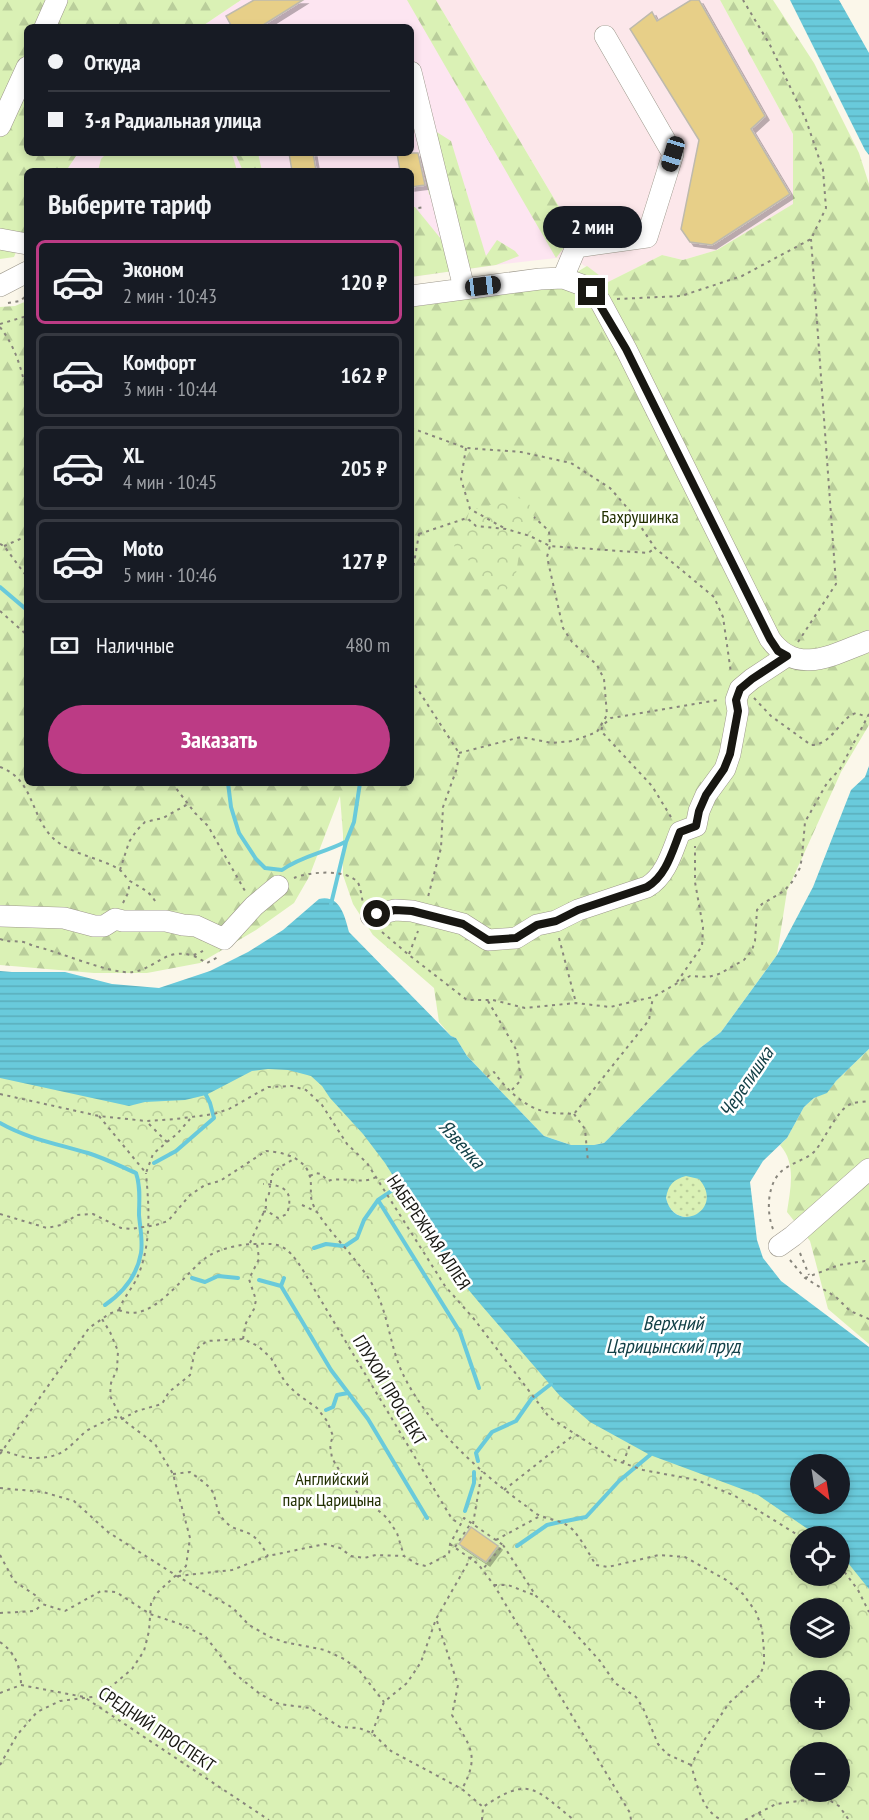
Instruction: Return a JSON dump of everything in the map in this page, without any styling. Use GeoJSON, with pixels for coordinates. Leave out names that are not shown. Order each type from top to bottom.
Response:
{"type":"FeatureCollection","features":[{"type":"Feature","properties":{"kind":"street"},"geometry":{"type":"LineString","coordinates":[[46,24],[57,0]]}},
{"type":"Feature","properties":{"kind":"street"},"geometry":{"type":"LineString","coordinates":[[563,278],[576,247],[647,237],[673,154],[605,36]]}},
{"type":"Feature","properties":{"kind":"street"},"geometry":{"type":"LineString","coordinates":[[0,126],[24,74]]}},
{"type":"Feature","properties":{"kind":"street"},"geometry":{"type":"LineString","coordinates":[[414,84],[464,288]]}},
{"type":"Feature","properties":{"kind":"street"},"geometry":{"type":"LineString","coordinates":[[0,239],[24,243]]}},
{"type":"Feature","properties":{"kind":"street"},"geometry":{"type":"LineString","coordinates":[[1,292],[24,275]]}},
{"type":"Feature","properties":{"kind":"street"},"geometry":{"type":"LineString","coordinates":[[414,296],[563,278],[582,285],[592,292],[600,301],[626,349],[778,651],[791,652],[809,662],[869,641]]}},
{"type":"Feature","properties":{"kind":"street"},"geometry":{"type":"LineString","coordinates":[[371,916],[395,910],[412,911],[463,924],[488,940],[516,938],[537,925],[556,921],[578,910],[655,883],[699,811],[706,795],[724,769],[730,754],[738,711],[736,700],[740,689],[791,652]]}},
{"type":"Feature","properties":{"kind":"street"},"geometry":{"type":"LineString","coordinates":[[0,916],[64,918],[94,926],[104,926],[115,919],[165,921],[196,926],[224,939],[254,906],[278,886]]}},
{"type":"Feature","properties":{"kind":"street"},"geometry":{"type":"LineString","coordinates":[[786,1241],[869,1169]]}},
{"type":"Feature","properties":{"kind":"path"},"geometry":{"type":"LineString","coordinates":[[742,0],[771,45],[806,120],[823,170],[826,208],[811,239],[836,584],[791,652]]}},
{"type":"Feature","properties":{"kind":"path"},"geometry":{"type":"LineString","coordinates":[[600,301],[632,297],[681,296],[742,276],[811,239]]}},
{"type":"Feature","properties":{"kind":"path"},"geometry":{"type":"LineString","coordinates":[[1,292],[20,301],[24,298]]}},
{"type":"Feature","properties":{"kind":"path"},"geometry":{"type":"LineString","coordinates":[[24,317],[0,326],[11,342],[24,380]]}},
{"type":"Feature","properties":{"kind":"path"},"geometry":{"type":"LineString","coordinates":[[278,886],[305,873],[324,872],[357,882],[362,899],[385,936],[467,1000],[493,1000],[525,1008],[576,1003],[610,1007],[653,997],[690,976],[708,977],[719,974],[744,960],[752,950],[755,941],[757,910],[762,904],[784,891],[792,882],[800,868],[805,822],[827,783],[840,769],[868,716],[856,713],[851,715],[826,741],[819,745],[812,745],[771,716],[751,694],[740,689],[731,672],[723,617],[714,597],[655,548],[631,512],[610,488],[571,463],[520,452],[466,448],[414,429]]}},
{"type":"Feature","properties":{"kind":"path"},"geometry":{"type":"LineString","coordinates":[[466,448],[461,478],[470,509],[506,530]]}},
{"type":"Feature","properties":{"kind":"path"},"geometry":{"type":"LineString","coordinates":[[534,517],[549,531],[550,546],[547,557],[563,628],[572,642],[597,665],[604,679],[607,715],[601,731],[688,829],[703,927],[702,946],[677,982]]}},
{"type":"Feature","properties":{"kind":"path"},"geometry":{"type":"LineString","coordinates":[[414,533],[419,534],[467,518],[476,526],[530,536],[550,546],[648,553],[655,548]]}},
{"type":"Feature","properties":{"kind":"path"},"geometry":{"type":"LineString","coordinates":[[414,563],[419,534]]}},
{"type":"Feature","properties":{"kind":"path"},"geometry":{"type":"LineString","coordinates":[[4,546],[24,537]]}},
{"type":"Feature","properties":{"kind":"path"},"geometry":{"type":"LineString","coordinates":[[0,544],[4,546],[24,573]]}},
{"type":"Feature","properties":{"kind":"path"},"geometry":{"type":"LineString","coordinates":[[0,611],[24,632]]}},
{"type":"Feature","properties":{"kind":"path"},"geometry":{"type":"LineString","coordinates":[[414,684],[459,753],[457,768],[443,807],[441,848]]}},
{"type":"Feature","properties":{"kind":"path"},"geometry":{"type":"LineString","coordinates":[[459,753],[521,737],[552,743],[573,741],[591,736],[611,718],[717,700]]}},
{"type":"Feature","properties":{"kind":"path"},"geometry":{"type":"LineString","coordinates":[[0,767],[12,771],[24,785]]}},
{"type":"Feature","properties":{"kind":"path"},"geometry":{"type":"LineString","coordinates":[[25,786],[40,820],[51,836],[68,849],[120,870],[130,881],[150,892],[165,921]]}},
{"type":"Feature","properties":{"kind":"path"},"geometry":{"type":"LineString","coordinates":[[174,786],[208,826],[254,906]]}},
{"type":"Feature","properties":{"kind":"path"},"geometry":{"type":"LineString","coordinates":[[120,870],[129,842],[145,822],[163,818],[188,804]]}},
{"type":"Feature","properties":{"kind":"path"},"geometry":{"type":"LineString","coordinates":[[120,911],[128,893],[130,881]]}},
{"type":"Feature","properties":{"kind":"path"},"geometry":{"type":"LineString","coordinates":[[556,921],[576,1003]]}},
{"type":"Feature","properties":{"kind":"path"},"geometry":{"type":"LineString","coordinates":[[0,939],[8,942],[25,941],[33,946],[132,973],[175,954],[194,956],[224,939]]}},
{"type":"Feature","properties":{"kind":"path"},"geometry":{"type":"LineString","coordinates":[[574,1114],[649,1020],[653,997]]}},
{"type":"Feature","properties":{"kind":"path"},"geometry":{"type":"LineString","coordinates":[[487,1001],[517,1051],[521,1080],[511,1091]]}},
{"type":"Feature","properties":{"kind":"path"},"geometry":{"type":"LineString","coordinates":[[487,1077],[494,1072],[511,1091],[529,1105],[545,1112],[574,1114],[585,1129],[588,1162]]}},
{"type":"Feature","properties":{"kind":"path","name":"НАБЕРЕЖНАЯ АЛЛЕЯ"},"geometry":{"type":"LineString","coordinates":[[0,1094],[99,1116],[146,1121],[191,1117],[229,1109],[268,1087],[292,1086],[306,1090],[322,1106],[347,1144],[367,1163],[445,1286],[474,1319],[549,1417],[615,1460],[643,1470],[697,1480],[735,1496],[790,1530]]}},
{"type":"Feature","properties":{"kind":"path"},"geometry":{"type":"LineString","coordinates":[[809,1275],[768,1217],[771,1188],[781,1171],[814,1152],[832,1128],[842,1109],[850,1104],[869,1101]]}},
{"type":"Feature","properties":{"kind":"path"},"geometry":{"type":"LineString","coordinates":[[99,1116],[146,1173]]}},
{"type":"Feature","properties":{"kind":"path"},"geometry":{"type":"LineString","coordinates":[[0,1454],[89,1328],[119,1310],[136,1280],[146,1252],[149,1202],[146,1173],[153,1154],[177,1134],[191,1117]]}},
{"type":"Feature","properties":{"kind":"path"},"geometry":{"type":"LineString","coordinates":[[146,1121],[167,1142]]}},
{"type":"Feature","properties":{"kind":"path"},"geometry":{"type":"LineString","coordinates":[[0,1214],[47,1228],[61,1225],[77,1215],[93,1214],[121,1228],[148,1227],[168,1221],[190,1195],[205,1185],[220,1181],[266,1151],[296,1158],[310,1176],[310,1197],[317,1212],[372,1284],[384,1310],[401,1370],[420,1402],[432,1420],[482,1471],[540,1516],[553,1518],[573,1529],[596,1564],[608,1567],[659,1555],[685,1557],[728,1581],[743,1594],[756,1612],[762,1629],[764,1651],[764,1665],[760,1675],[729,1703],[691,1765],[700,1793],[709,1809],[714,1817],[722,1820]]}},
{"type":"Feature","properties":{"kind":"path"},"geometry":{"type":"LineString","coordinates":[[119,1310],[125,1313],[135,1313],[155,1305],[210,1255],[250,1243],[267,1207],[266,1197],[269,1194],[271,1176],[280,1167],[296,1158]]}},
{"type":"Feature","properties":{"kind":"path"},"geometry":{"type":"LineString","coordinates":[[310,1176],[316,1173],[321,1174],[328,1181],[336,1178],[369,1181],[376,1177]]}},
{"type":"Feature","properties":{"kind":"path"},"geometry":{"type":"LineString","coordinates":[[263,1184],[283,1188],[290,1200],[287,1214],[278,1218],[267,1211],[263,1212]]}},
{"type":"Feature","properties":{"kind":"path"},"geometry":{"type":"LineString","coordinates":[[302,1205],[317,1212]]}},
{"type":"Feature","properties":{"kind":"path"},"geometry":{"type":"LineString","coordinates":[[786,1241],[805,1278],[836,1297],[850,1311],[869,1319]]}},
{"type":"Feature","properties":{"kind":"path","name":"ГЛУХОЙ ПРОСПЕКТ"},"geometry":{"type":"LineString","coordinates":[[250,1243],[263,1242],[285,1248],[301,1267],[452,1519],[460,1524]]}},
{"type":"Feature","properties":{"kind":"path"},"geometry":{"type":"LineString","coordinates":[[243,1339],[246,1323],[256,1300],[249,1280],[259,1259],[257,1244]]}},
{"type":"Feature","properties":{"kind":"path"},"geometry":{"type":"LineString","coordinates":[[805,1278],[839,1265],[869,1262]]}},
{"type":"Feature","properties":{"kind":"path"},"geometry":{"type":"LineString","coordinates":[[102,1319],[118,1351],[117,1369],[111,1383],[110,1396],[122,1419]]}},
{"type":"Feature","properties":{"kind":"path"},"geometry":{"type":"LineString","coordinates":[[122,1419],[137,1411],[162,1404],[169,1392],[190,1375],[195,1350],[207,1341],[243,1339],[258,1346],[271,1359],[285,1382],[317,1408],[327,1421],[333,1436],[330,1445],[332,1458],[342,1475],[357,1492],[387,1518],[397,1533],[404,1556]]}},
{"type":"Feature","properties":{"kind":"path"},"geometry":{"type":"LineString","coordinates":[[0,1764],[17,1735],[37,1712],[60,1701],[100,1696],[132,1669],[144,1651],[149,1631],[151,1603],[158,1592],[186,1566],[190,1538],[173,1474],[155,1444],[122,1419],[114,1417],[86,1431],[63,1452],[37,1458],[20,1457],[1,1450]]}},
{"type":"Feature","properties":{"kind":"path"},"geometry":{"type":"LineString","coordinates":[[504,1490],[575,1434]]}},
{"type":"Feature","properties":{"kind":"path"},"geometry":{"type":"LineString","coordinates":[[623,1463],[630,1444]]}},
{"type":"Feature","properties":{"kind":"path"},"geometry":{"type":"LineString","coordinates":[[455,1547],[472,1524],[482,1471]]}},
{"type":"Feature","properties":{"kind":"path"},"geometry":{"type":"LineString","coordinates":[[173,1474],[190,1472],[199,1478],[213,1493],[216,1509],[224,1521],[236,1530],[249,1534],[262,1544],[268,1557]]}},
{"type":"Feature","properties":{"kind":"path"},"geometry":{"type":"LineString","coordinates":[[0,1488],[43,1492],[74,1501],[108,1532],[233,1608],[249,1625],[270,1637],[325,1650],[344,1659],[359,1670],[384,1702]]}},
{"type":"Feature","properties":{"kind":"path"},"geometry":{"type":"LineString","coordinates":[[496,1540],[540,1516]]}},
{"type":"Feature","properties":{"kind":"path"},"geometry":{"type":"LineString","coordinates":[[177,1576],[232,1570],[268,1557],[325,1544],[340,1548],[351,1556],[364,1558],[376,1555],[404,1556],[417,1564],[426,1566],[449,1554],[450,1544],[464,1518],[503,1545],[536,1596],[563,1620],[593,1653],[615,1683],[636,1697],[658,1744],[668,1754],[691,1765]]}},
{"type":"Feature","properties":{"kind":"path"},"geometry":{"type":"LineString","coordinates":[[450,1544],[472,1556],[494,1585],[630,1813],[631,1820]]}},
{"type":"Feature","properties":{"kind":"path"},"geometry":{"type":"LineString","coordinates":[[483,1569],[503,1545]]}},
{"type":"Feature","properties":{"kind":"path"},"geometry":{"type":"LineString","coordinates":[[0,1555],[14,1581],[35,1595],[42,1604],[65,1611],[101,1591],[116,1593],[150,1614],[180,1624],[205,1636],[234,1674],[260,1694],[279,1704],[310,1708],[340,1727],[359,1728],[372,1732],[391,1751],[462,1789],[483,1807]]}},
{"type":"Feature","properties":{"kind":"path"},"geometry":{"type":"LineString","coordinates":[[372,1732],[384,1702],[407,1683],[421,1662],[436,1620],[472,1556]]}},
{"type":"Feature","properties":{"kind":"path"},"geometry":{"type":"LineString","coordinates":[[850,1579],[869,1612]]}},
{"type":"Feature","properties":{"kind":"path"},"geometry":{"type":"LineString","coordinates":[[494,1585],[508,1585],[536,1596]]}},
{"type":"Feature","properties":{"kind":"path"},"geometry":{"type":"LineString","coordinates":[[0,1613],[35,1611],[42,1604]]}},
{"type":"Feature","properties":{"kind":"path"},"geometry":{"type":"LineString","coordinates":[[436,1620],[458,1685],[452,1715],[470,1744],[472,1757],[470,1772],[462,1789]]}},
{"type":"Feature","properties":{"kind":"path"},"geometry":{"type":"LineString","coordinates":[[0,1642],[16,1659],[21,1673],[21,1685],[0,1693]]}},
{"type":"Feature","properties":{"kind":"path","name":"СРЕДНИЙ ПРОСПЕКТ"},"geometry":{"type":"LineString","coordinates":[[21,1685],[84,1697],[269,1820]]}},
{"type":"Feature","properties":{"kind":"path"},"geometry":{"type":"LineString","coordinates":[[483,1807],[503,1793],[520,1788],[533,1789],[543,1794],[574,1820]]}},
{"type":"Feature","properties":{"kind":"path"},"geometry":{"type":"LineString","coordinates":[[746,1820],[776,1804],[807,1800],[829,1800],[839,1806],[849,1820]]}},
{"type":"Feature","properties":{"kind":"path"},"geometry":{"type":"LineString","coordinates":[[482,1820],[483,1807]]}},
{"type":"Feature","properties":{"kind":"path"},"geometry":{"type":"LineString","coordinates":[[759,1813],[764,1820]]}},
{"type":"Feature","properties":{"kind":"shaded area"},"geometry":{"type":"Polygon","coordinates":[[[241,0],[436,0],[566,245],[556,258],[414,277],[414,168],[68,168],[76,156],[414,156],[414,24],[205,24],[241,0]]]}},
{"type":"Feature","properties":{"kind":"shaded area"},"geometry":{"type":"Polygon","coordinates":[[[436,0],[720,0],[793,134],[794,204],[717,250],[683,260],[662,255],[608,282],[579,262],[556,258],[566,245],[571,227],[436,0]]]}},
{"type":"Feature","properties":{"kind":"green space"},"geometry":{"type":"Polygon","coordinates":[[[0,0],[241,0],[205,24],[24,24],[24,156],[76,156],[68,168],[24,168],[24,234],[14,257],[0,259],[0,0]]]}},
{"type":"Feature","properties":{"kind":"green space"},"geometry":{"type":"Polygon","coordinates":[[[407,0],[436,0],[571,227],[566,245],[556,258],[407,0]]]}},
{"type":"Feature","properties":{"kind":"green space","name":"Бахрушинка"},"geometry":{"type":"Polygon","coordinates":[[[720,0],[773,0],[814,63],[859,153],[869,184],[869,725],[841,772],[787,891],[777,955],[721,1032],[700,1048],[604,1143],[571,1145],[544,1136],[467,1056],[456,1038],[451,1036],[439,1022],[434,988],[373,935],[353,904],[343,875],[340,796],[309,877],[294,903],[256,930],[200,963],[147,973],[94,973],[0,965],[0,307],[15,306],[24,302],[24,786],[414,786],[414,307],[554,286],[587,266],[608,282],[662,255],[683,260],[717,250],[793,204],[793,134],[720,0]]]}},
{"type":"Feature","properties":{"kind":"green space"},"geometry":{"type":"Polygon","coordinates":[[[432,129],[451,141],[486,256],[497,240],[519,256],[496,265],[414,277],[414,207],[441,239],[453,228],[429,194],[419,146],[432,129]]]}},
{"type":"Feature","properties":{"kind":"green space"},"geometry":{"type":"Polygon","coordinates":[[[104,156],[232,156],[236,168],[99,168],[104,156]]]}},
{"type":"Feature","properties":{"kind":"green space"},"geometry":{"type":"Polygon","coordinates":[[[236,156],[259,156],[261,168],[242,168],[236,156]]]}},
{"type":"Feature","properties":{"kind":"green space"},"geometry":{"type":"Polygon","coordinates":[[[508,495],[528,501],[534,517],[530,536],[520,548],[515,580],[506,590],[479,589],[472,564],[454,546],[461,535],[476,527],[467,519],[470,509],[487,507],[508,495]]]}},
{"type":"Feature","properties":{"kind":"green space","name":"Английский парк Царицына"},"geometry":{"type":"Polygon","coordinates":[[[267,1007],[846,1454],[790,1454],[790,1514],[850,1514],[850,1457],[869,1472],[869,1820],[0,1820],[0,1022],[267,1007]]]}},
{"type":"Feature","properties":{"kind":"green space"},"geometry":{"type":"Polygon","coordinates":[[[869,1049],[869,1344],[828,1309],[810,1241],[787,1212],[791,1177],[789,1160],[780,1145],[787,1138],[804,1107],[814,1098],[827,1092],[869,1049]]]}},
{"type":"Feature","properties":{"kind":"green space"},"geometry":{"type":"Polygon","coordinates":[[[687,1175],[702,1181],[708,1196],[702,1211],[687,1217],[672,1211],[666,1196],[672,1181],[687,1175]]]}},
{"type":"Feature","properties":{"kind":"water"},"geometry":{"type":"Polygon","coordinates":[[[790,0],[839,0],[869,53],[869,155],[865,150],[790,0]]]}},
{"type":"Feature","properties":{"kind":"water","name":"Верхний Царицынский пруд"},"geometry":{"type":"Polygon","coordinates":[[[869,766],[869,1049],[827,1093],[814,1098],[804,1107],[787,1138],[763,1161],[750,1182],[757,1240],[763,1258],[781,1281],[869,1347],[869,1589],[850,1565],[850,1526],[803,1526],[758,1495],[650,1455],[590,1422],[560,1396],[452,1270],[385,1163],[363,1134],[311,1076],[288,1070],[252,1071],[206,1095],[185,1100],[145,1102],[129,1106],[0,1078],[0,971],[65,972],[112,984],[159,988],[210,971],[248,952],[283,930],[319,899],[326,898],[337,903],[346,920],[349,932],[451,1036],[456,1038],[467,1056],[544,1136],[571,1145],[604,1143],[700,1048],[721,1032],[777,955],[813,887],[851,790],[865,777],[869,766]],[[686,1176],[672,1183],[668,1190],[666,1198],[671,1209],[679,1215],[688,1217],[703,1209],[706,1190],[699,1179],[686,1176]]]}},
{"type":"Feature","properties":{"kind":"building"},"geometry":{"type":"Polygon","coordinates":[[[254,0],[303,0],[265,24],[230,24],[226,16],[254,0]]]}},
{"type":"Feature","properties":{"kind":"building"},"geometry":{"type":"Polygon","coordinates":[[[691,0],[699,0],[765,116],[751,129],[790,194],[712,245],[690,242],[681,229],[699,140],[630,29],[652,12],[657,21],[691,0]]]}},
{"type":"Feature","properties":{"kind":"building"},"geometry":{"type":"Polygon","coordinates":[[[414,153],[418,153],[425,185],[414,187],[414,168],[400,168],[398,156],[414,156],[414,153]]]}},
{"type":"Feature","properties":{"kind":"building"},"geometry":{"type":"Polygon","coordinates":[[[290,156],[314,156],[316,168],[292,168],[290,156]]]}},
{"type":"Feature","properties":{"kind":"building"},"geometry":{"type":"Polygon","coordinates":[[[471,1527],[498,1546],[486,1562],[459,1544],[471,1527]]]}},
{"type":"Feature","properties":{"kind":"waterway"},"geometry":{"type":"LineString","coordinates":[[0,587],[24,607]]}},
{"type":"Feature","properties":{"kind":"waterway"},"geometry":{"type":"LineString","coordinates":[[228,786],[231,807],[239,833],[256,859],[265,868],[282,870],[297,861],[345,842]]}},
{"type":"Feature","properties":{"kind":"waterway"},"geometry":{"type":"LineString","coordinates":[[331,904],[346,842],[354,822],[360,786]]}},
{"type":"Feature","properties":{"kind":"waterway"},"geometry":{"type":"LineString","coordinates":[[154,1163],[176,1151],[214,1118],[206,1095]]}},
{"type":"Feature","properties":{"kind":"waterway"},"geometry":{"type":"LineString","coordinates":[[0,1123],[32,1137],[94,1155],[136,1173],[142,1239],[139,1261],[129,1283],[105,1305]]}},
{"type":"Feature","properties":{"kind":"waterway"},"geometry":{"type":"LineString","coordinates":[[387,1194],[398,1186]]}},
{"type":"Feature","properties":{"kind":"waterway"},"geometry":{"type":"LineString","coordinates":[[345,1246],[357,1238],[364,1220],[378,1200],[387,1194]]}},
{"type":"Feature","properties":{"kind":"waterway"},"geometry":{"type":"LineString","coordinates":[[378,1200],[460,1332],[479,1388]]}},
{"type":"Feature","properties":{"kind":"waterway"},"geometry":{"type":"LineString","coordinates":[[314,1248],[326,1244],[344,1246]]}},
{"type":"Feature","properties":{"kind":"waterway"},"geometry":{"type":"LineString","coordinates":[[192,1278],[205,1282],[218,1276],[238,1278]]}},
{"type":"Feature","properties":{"kind":"waterway"},"geometry":{"type":"LineString","coordinates":[[284,1278],[281,1286],[331,1370],[368,1419],[427,1518]]}},
{"type":"Feature","properties":{"kind":"waterway"},"geometry":{"type":"LineString","coordinates":[[259,1280],[281,1286]]}},
{"type":"Feature","properties":{"kind":"waterway"},"geometry":{"type":"LineString","coordinates":[[533,1398],[551,1384]]}},
{"type":"Feature","properties":{"kind":"waterway"},"geometry":{"type":"LineString","coordinates":[[326,1410],[333,1407],[337,1395],[348,1393]]}},
{"type":"Feature","properties":{"kind":"waterway"},"geometry":{"type":"LineString","coordinates":[[478,1461],[476,1453],[492,1432],[516,1421],[532,1398]]}},
{"type":"Feature","properties":{"kind":"waterway"},"geometry":{"type":"LineString","coordinates":[[561,1522],[586,1517],[619,1481],[650,1455]]}},
{"type":"Feature","properties":{"kind":"waterway"},"geometry":{"type":"LineString","coordinates":[[465,1511],[474,1483],[474,1472]]}},
{"type":"Feature","properties":{"kind":"waterway"},"geometry":{"type":"LineString","coordinates":[[517,1546],[547,1525],[560,1522]]}},
{"type":"Feature","properties":{"kind":"route"},"geometry":{"type":"LineString","coordinates":[[377,914],[395,910],[412,911],[463,924],[488,940],[516,938],[537,925],[556,921],[578,910],[655,883],[666,867],[680,832],[696,826],[706,795],[724,769],[734,739],[738,711],[736,700],[740,689],[787,656],[778,651],[770,639],[626,349],[600,301],[592,292]]}},
{"type":"Feature","properties":{"kind":"water label","name":"Черепишка"},"geometry":{"type":"Point","coordinates":[746,1082]}},
{"type":"Feature","properties":{"kind":"water label","name":"Язвенка"},"geometry":{"type":"Point","coordinates":[462,1144]}}]}
